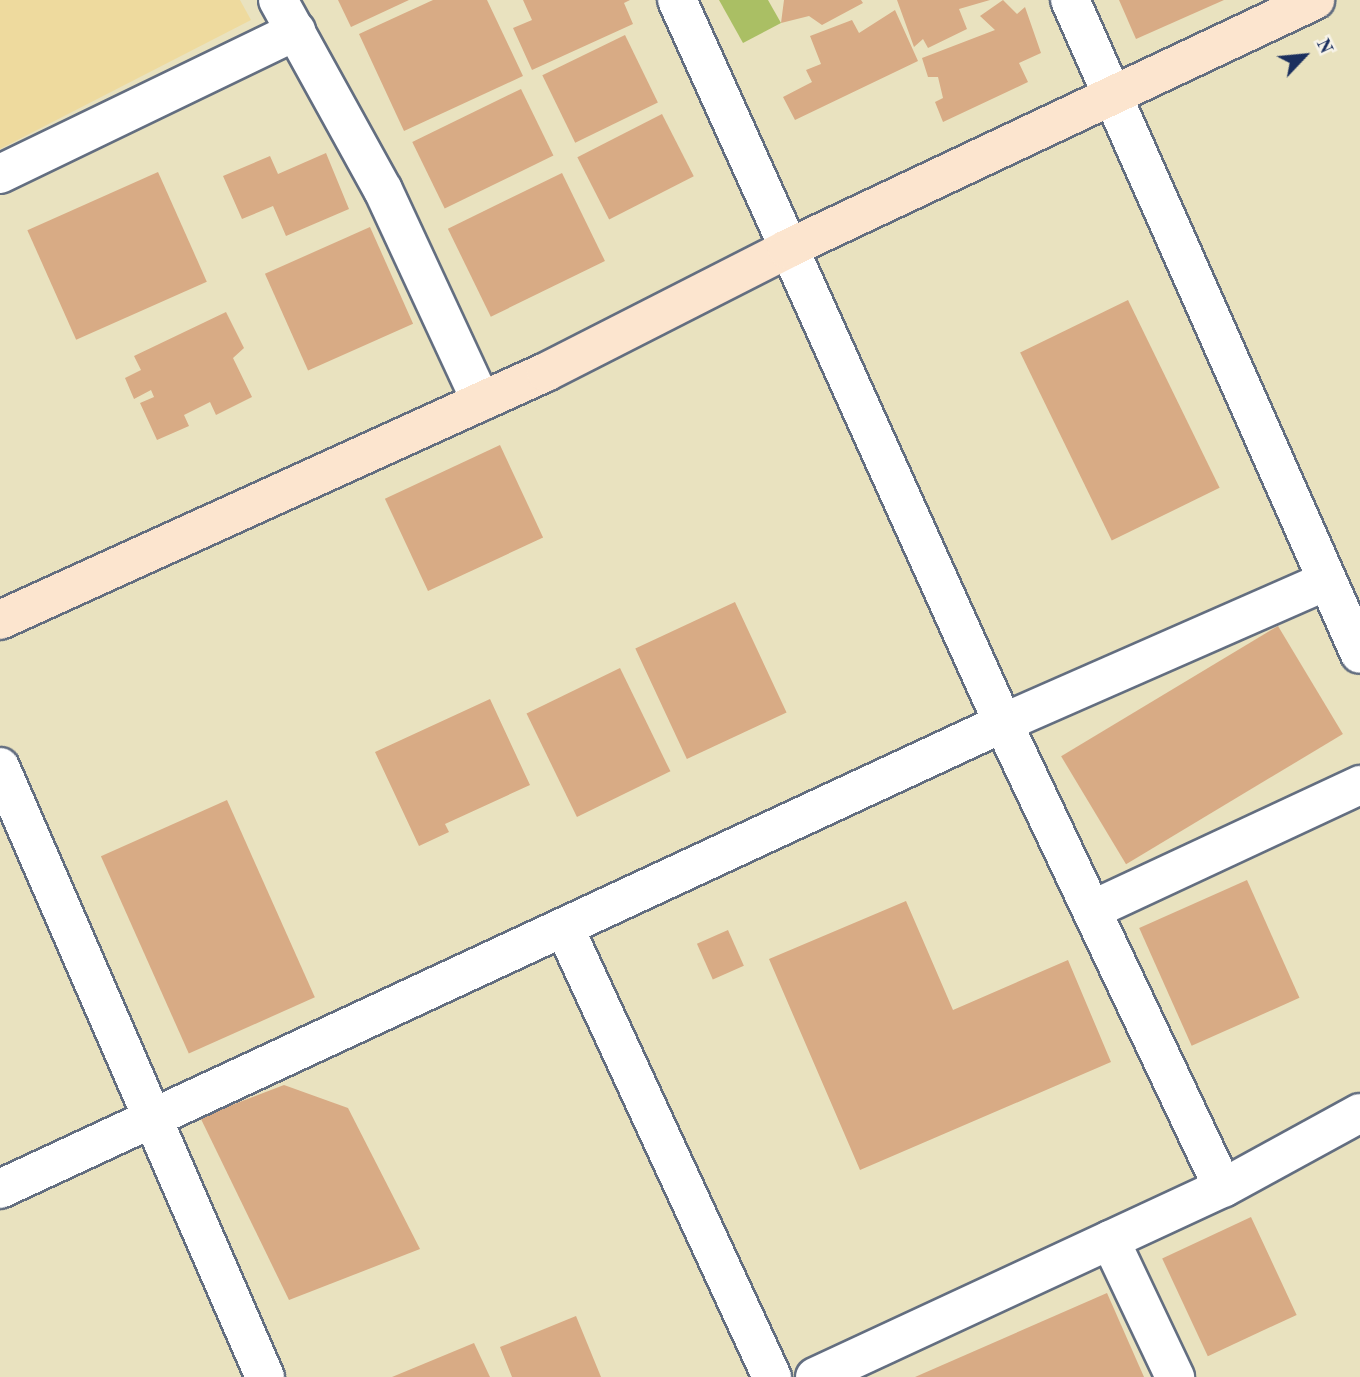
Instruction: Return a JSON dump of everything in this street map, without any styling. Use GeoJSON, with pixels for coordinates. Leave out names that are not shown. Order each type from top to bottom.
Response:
{"type":"FeatureCollection","features":[{"type":"Feature","properties":{"kind":"street"},"geometry":{"type":"LineString","coordinates":[[677,0],[787,250],[1003,723],[1223,1188]]}},
{"type":"Feature","properties":{"kind":"street"},"geometry":{"type":"LineString","coordinates":[[1070,0],[1116,94],[1360,654]]}},
{"type":"Feature","properties":{"kind":"street"},"geometry":{"type":"LineString","coordinates":[[0,620],[481,401],[787,250],[1315,0]]}},
{"type":"Feature","properties":{"kind":"street"},"geometry":{"type":"LineString","coordinates":[[0,174],[287,15],[413,250],[481,401]]}},
{"type":"Feature","properties":{"kind":"street"},"geometry":{"type":"LineString","coordinates":[[0,1189],[1003,723],[1326,581]]}},
{"type":"Feature","properties":{"kind":"street"},"geometry":{"type":"LineString","coordinates":[[0,767],[265,1377]]}},
{"type":"Feature","properties":{"kind":"street"},"geometry":{"type":"LineString","coordinates":[[1092,911],[1360,785]]}},
{"type":"Feature","properties":{"kind":"street"},"geometry":{"type":"LineString","coordinates":[[564,927],[772,1377]]}},
{"type":"Feature","properties":{"kind":"street"},"geometry":{"type":"LineString","coordinates":[[815,1377],[1223,1188],[1360,1113]]}},
{"type":"Feature","properties":{"kind":"street"},"geometry":{"type":"LineString","coordinates":[[1110,1240],[1175,1377]]}},
{"type":"Feature","properties":{"kind":"green space"},"geometry":{"type":"Polygon","coordinates":[[[719,0],[768,0],[781,23],[743,43],[719,0]]]}},
{"type":"Feature","properties":{"kind":"sand"},"geometry":{"type":"Polygon","coordinates":[[[0,0],[240,0],[251,20],[0,149],[0,0]]]}},
{"type":"Feature","properties":{"kind":"building"},"geometry":{"type":"Polygon","coordinates":[[[338,0],[409,0],[351,27],[338,0]]]}},
{"type":"Feature","properties":{"kind":"building"},"geometry":{"type":"Polygon","coordinates":[[[433,0],[487,0],[523,76],[404,131],[359,34],[433,0]]]}},
{"type":"Feature","properties":{"kind":"building"},"geometry":{"type":"Polygon","coordinates":[[[523,0],[630,0],[624,3],[633,24],[532,70],[513,28],[532,20],[523,0]]]}},
{"type":"Feature","properties":{"kind":"building"},"geometry":{"type":"Polygon","coordinates":[[[784,0],[861,0],[863,3],[822,25],[809,16],[781,23],[784,0]]]}},
{"type":"Feature","properties":{"kind":"building"},"geometry":{"type":"Polygon","coordinates":[[[897,0],[990,0],[959,9],[967,29],[928,48],[923,39],[914,47],[897,0]]]}},
{"type":"Feature","properties":{"kind":"building"},"geometry":{"type":"Polygon","coordinates":[[[1003,0],[1017,14],[1025,7],[1041,53],[1019,63],[1028,82],[943,122],[935,102],[943,98],[938,77],[928,77],[922,58],[995,30],[980,16],[1003,0]]]}},
{"type":"Feature","properties":{"kind":"building"},"geometry":{"type":"Polygon","coordinates":[[[1119,0],[1224,0],[1136,39],[1119,0]]]}},
{"type":"Feature","properties":{"kind":"building"},"geometry":{"type":"Polygon","coordinates":[[[895,10],[918,61],[795,120],[783,97],[812,82],[806,70],[821,64],[810,36],[852,20],[859,33],[895,10]]]}},
{"type":"Feature","properties":{"kind":"building"},"geometry":{"type":"Polygon","coordinates":[[[625,35],[658,102],[575,143],[542,75],[625,35]]]}},
{"type":"Feature","properties":{"kind":"building"},"geometry":{"type":"Polygon","coordinates":[[[521,89],[553,156],[445,209],[412,142],[521,89]]]}},
{"type":"Feature","properties":{"kind":"building"},"geometry":{"type":"Polygon","coordinates":[[[662,114],[694,176],[609,219],[577,157],[662,114]]]}},
{"type":"Feature","properties":{"kind":"building"},"geometry":{"type":"Polygon","coordinates":[[[326,153],[349,209],[286,236],[273,206],[242,219],[223,176],[270,156],[278,174],[326,153]]]}},
{"type":"Feature","properties":{"kind":"building"},"geometry":{"type":"Polygon","coordinates":[[[158,172],[207,282],[76,340],[27,230],[158,172]]]}},
{"type":"Feature","properties":{"kind":"building"},"geometry":{"type":"Polygon","coordinates":[[[562,173],[605,261],[491,317],[448,229],[562,173]]]}},
{"type":"Feature","properties":{"kind":"building"},"geometry":{"type":"Polygon","coordinates":[[[370,227],[413,324],[308,371],[265,274],[370,227]]]}},
{"type":"Feature","properties":{"kind":"building"},"geometry":{"type":"Polygon","coordinates":[[[1128,300],[1220,488],[1112,540],[1020,353],[1128,300]]]}},
{"type":"Feature","properties":{"kind":"building"},"geometry":{"type":"Polygon","coordinates":[[[226,312],[244,348],[233,358],[252,397],[216,415],[210,402],[184,415],[189,426],[157,440],[140,403],[154,397],[151,390],[134,399],[125,378],[141,370],[134,356],[226,312]]]}},
{"type":"Feature","properties":{"kind":"building"},"geometry":{"type":"Polygon","coordinates":[[[500,445],[543,537],[428,591],[385,499],[500,445]]]}},
{"type":"Feature","properties":{"kind":"building"},"geometry":{"type":"Polygon","coordinates":[[[735,602],[787,713],[687,759],[635,648],[735,602]]]}},
{"type":"Feature","properties":{"kind":"building"},"geometry":{"type":"Polygon","coordinates":[[[1278,626],[1343,734],[1126,864],[1061,756],[1278,626]]]}},
{"type":"Feature","properties":{"kind":"building"},"geometry":{"type":"Polygon","coordinates":[[[620,668],[670,771],[577,817],[527,714],[620,668]]]}},
{"type":"Feature","properties":{"kind":"building"},"geometry":{"type":"Polygon","coordinates":[[[490,699],[530,785],[445,824],[449,832],[419,846],[375,752],[490,699]]]}},
{"type":"Feature","properties":{"kind":"building"},"geometry":{"type":"Polygon","coordinates":[[[227,800],[315,997],[189,1053],[101,856],[227,800]]]}},
{"type":"Feature","properties":{"kind":"building"},"geometry":{"type":"Polygon","coordinates":[[[1247,880],[1299,998],[1192,1046],[1139,928],[1247,880]]]}},
{"type":"Feature","properties":{"kind":"building"},"geometry":{"type":"Polygon","coordinates":[[[906,901],[953,1010],[1068,960],[1111,1062],[860,1170],[769,959],[906,901]]]}},
{"type":"Feature","properties":{"kind":"building"},"geometry":{"type":"Polygon","coordinates":[[[728,930],[744,966],[713,979],[697,944],[728,930]]]}},
{"type":"Feature","properties":{"kind":"building"},"geometry":{"type":"Polygon","coordinates":[[[284,1085],[348,1108],[420,1249],[289,1300],[200,1117],[284,1085]]]}},
{"type":"Feature","properties":{"kind":"building"},"geometry":{"type":"Polygon","coordinates":[[[1251,1217],[1297,1315],[1208,1356],[1162,1258],[1251,1217]]]}},
{"type":"Feature","properties":{"kind":"building"},"geometry":{"type":"Polygon","coordinates":[[[1107,1293],[1144,1377],[915,1377],[1107,1293]]]}},
{"type":"Feature","properties":{"kind":"building"},"geometry":{"type":"Polygon","coordinates":[[[576,1316],[601,1377],[512,1377],[500,1347],[576,1316]]]}},
{"type":"Feature","properties":{"kind":"building"},"geometry":{"type":"Polygon","coordinates":[[[474,1343],[490,1377],[392,1377],[474,1343]]]}}]}
